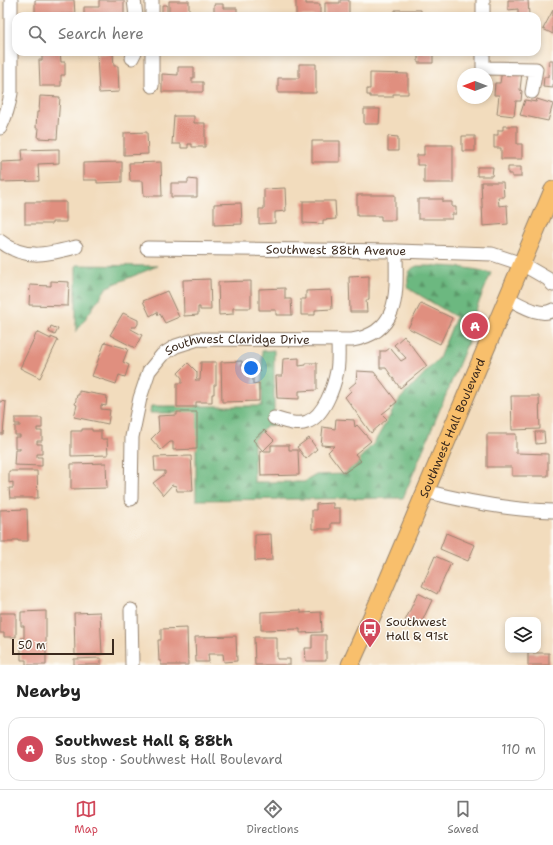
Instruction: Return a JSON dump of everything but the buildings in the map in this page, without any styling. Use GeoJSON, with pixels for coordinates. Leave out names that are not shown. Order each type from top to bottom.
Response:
{"type":"FeatureCollection","features":[{"type":"Feature","properties":{"kind":"main road","name":"Southwest Hall Boulevard"},"geometry":{"type":"LineString","coordinates":[[350,665],[553,190]]}},
{"type":"Feature","properties":{"kind":"street"},"geometry":{"type":"LineString","coordinates":[[0,128],[6,117],[11,93],[12,0]]}},
{"type":"Feature","properties":{"kind":"street"},"geometry":{"type":"LineString","coordinates":[[134,0],[136,12]]}},
{"type":"Feature","properties":{"kind":"street"},"geometry":{"type":"LineString","coordinates":[[152,0],[152,12]]}},
{"type":"Feature","properties":{"kind":"street"},"geometry":{"type":"LineString","coordinates":[[483,12],[484,0]]}},
{"type":"Feature","properties":{"kind":"street"},"geometry":{"type":"LineString","coordinates":[[152,56],[152,86]]}},
{"type":"Feature","properties":{"kind":"street"},"geometry":{"type":"LineString","coordinates":[[483,56],[483,68],[536,69],[532,92]]}},
{"type":"Feature","properties":{"kind":"street"},"geometry":{"type":"LineString","coordinates":[[2,247],[16,252],[37,254],[55,252],[76,247]]}},
{"type":"Feature","properties":{"kind":"street","name":"Southwest 88th Avenue"},"geometry":{"type":"LineString","coordinates":[[147,248],[396,251],[492,254],[522,264],[548,279],[553,284]]}},
{"type":"Feature","properties":{"kind":"street","name":"Southwest Claridge Drive"},"geometry":{"type":"LineString","coordinates":[[131,499],[132,437],[135,416],[149,371],[162,355],[176,346],[198,339],[352,340],[366,338],[382,326],[391,314],[396,292],[396,251]]}},
{"type":"Feature","properties":{"kind":"street"},"geometry":{"type":"LineString","coordinates":[[507,298],[539,312],[547,313],[553,310]]}},
{"type":"Feature","properties":{"kind":"street"},"geometry":{"type":"LineString","coordinates":[[274,418],[296,424],[308,422],[319,414],[328,400],[337,370],[338,340]]}},
{"type":"Feature","properties":{"kind":"street"},"geometry":{"type":"LineString","coordinates":[[425,491],[454,498],[528,510],[553,511]]}},
{"type":"Feature","properties":{"kind":"street"},"geometry":{"type":"LineString","coordinates":[[131,610],[132,665]]}},
{"type":"Feature","properties":{"kind":"green space"},"geometry":{"type":"Polygon","coordinates":[[[76,265],[157,266],[107,287],[76,332],[76,265]]]}},
{"type":"Feature","properties":{"kind":"green space"},"geometry":{"type":"Polygon","coordinates":[[[417,266],[445,266],[491,273],[474,314],[473,330],[403,498],[196,500],[196,413],[150,413],[151,406],[262,406],[262,351],[274,350],[274,425],[267,426],[254,439],[254,482],[304,482],[316,475],[345,474],[374,443],[399,400],[439,358],[456,317],[408,288],[409,272],[417,266]]]}},
{"type":"Feature","properties":{"kind":"place","name":"Southwest Hall & 88th"},"geometry":{"type":"Point","coordinates":[475,326]}},
{"type":"Feature","properties":{"kind":"place","name":"Southwest Hall & 91st"},"geometry":{"type":"Point","coordinates":[370,648]}}]}
